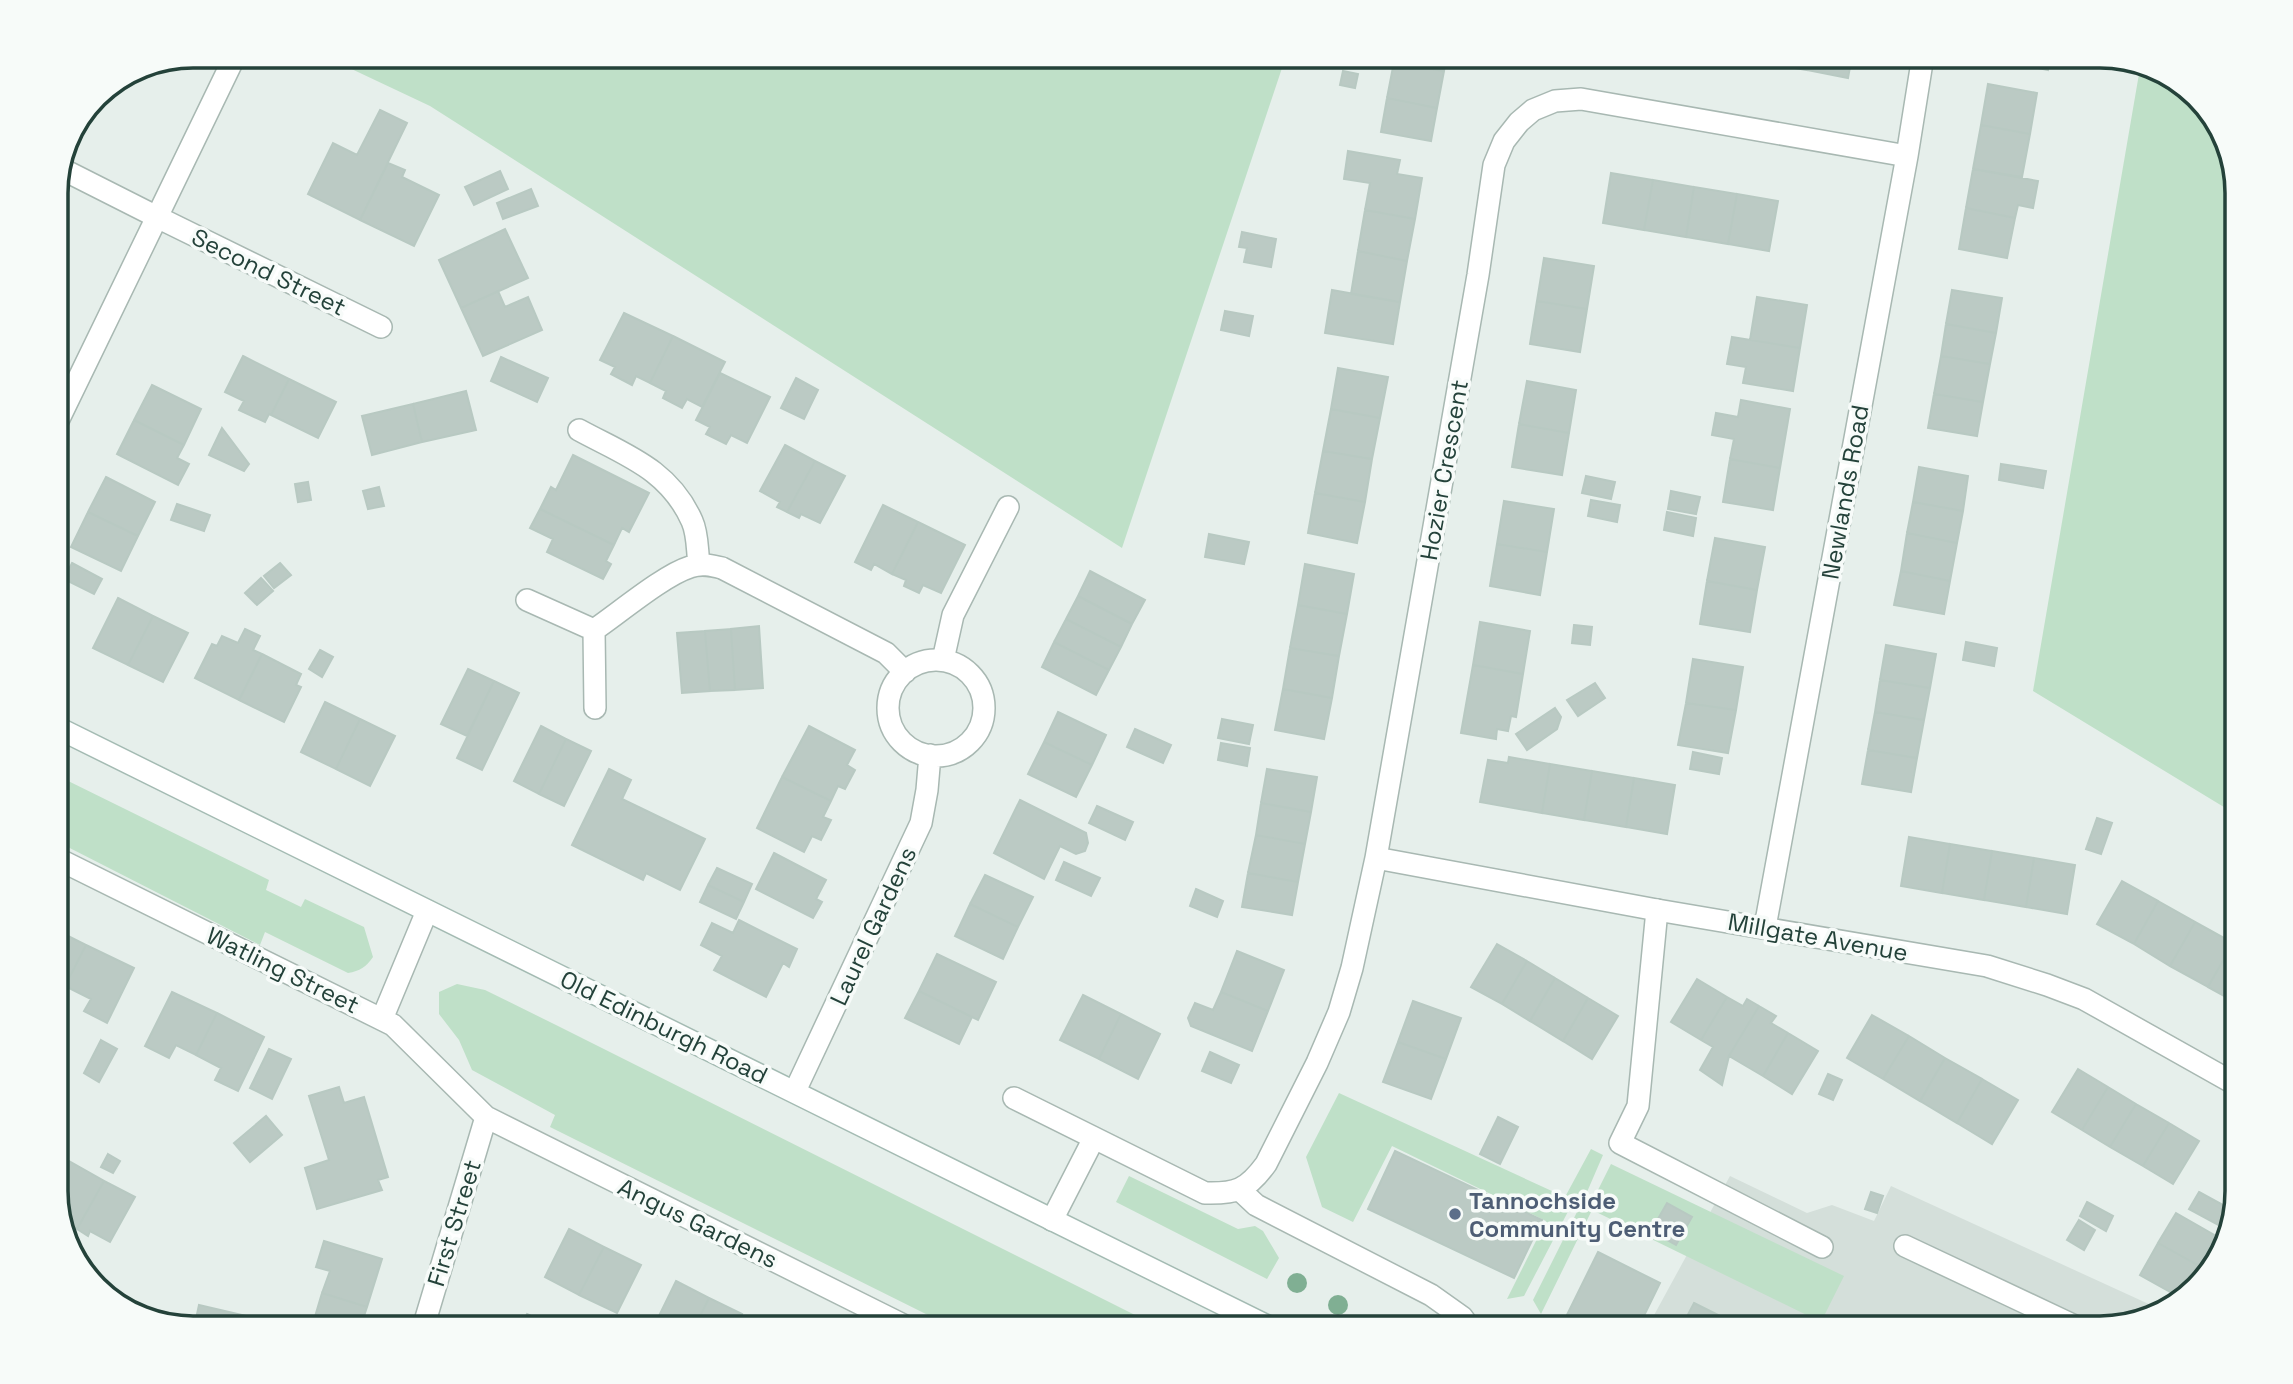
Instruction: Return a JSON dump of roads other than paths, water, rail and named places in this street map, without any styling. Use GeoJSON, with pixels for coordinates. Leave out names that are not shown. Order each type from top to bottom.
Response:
{"type":"FeatureCollection","features":[{"type":"Feature","properties":{"kind":"street","name":"Newlands Road"},"geometry":{"type":"LineString","coordinates":[[1765,928],[1921,68]]}},
{"type":"Feature","properties":{"kind":"street"},"geometry":{"type":"LineString","coordinates":[[69,398],[228,69]]}},
{"type":"Feature","properties":{"kind":"street","name":"Hozier Crescent"},"geometry":{"type":"LineString","coordinates":[[1240,1190],[1255,1179],[1266,1164],[1317,1063],[1339,1012],[1352,968],[1376,858],[1494,165],[1504,141],[1533,110],[1555,101],[1581,99],[1907,156]]}},
{"type":"Feature","properties":{"kind":"street","name":"Second Street"},"geometry":{"type":"LineString","coordinates":[[70,173],[381,327]]}},
{"type":"Feature","properties":{"kind":"street"},"geometry":{"type":"LineString","coordinates":[[579,430],[651,468],[664,478],[691,520],[699,564]]}},
{"type":"Feature","properties":{"kind":"street"},"geometry":{"type":"LineString","coordinates":[[943,660],[953,615],[1008,507]]}},
{"type":"Feature","properties":{"kind":"street"},"geometry":{"type":"LineString","coordinates":[[594,630],[678,572],[699,564],[711,564],[886,653],[905,672]]}},
{"type":"Feature","properties":{"kind":"street"},"geometry":{"type":"LineString","coordinates":[[527,600],[594,630]]}},
{"type":"Feature","properties":{"kind":"street"},"geometry":{"type":"LineString","coordinates":[[594,630],[595,708]]}},
{"type":"Feature","properties":{"kind":"street"},"geometry":{"type":"LineString","coordinates":[[943,660],[959,665],[972,676],[981,690],[984,706],[982,722],[974,737],[962,748],[946,755],[916,752],[894,732],[888,703],[891,689],[905,672],[926,661],[943,660]]}},
{"type":"Feature","properties":{"kind":"street","name":"Old Edinburgh Road"},"geometry":{"type":"LineString","coordinates":[[69,733],[1246,1316]]}},
{"type":"Feature","properties":{"kind":"street","name":"Laurel Gardens"},"geometry":{"type":"LineString","coordinates":[[795,1091],[922,823],[928,790],[930,755]]}},
{"type":"Feature","properties":{"kind":"street","name":"Millgate Avenue"},"geometry":{"type":"LineString","coordinates":[[1376,858],[1657,910],[1987,966],[2084,999],[2225,1078]]}},
{"type":"Feature","properties":{"kind":"street","name":"Watling Street"},"geometry":{"type":"LineString","coordinates":[[69,864],[393,1025],[486,1117]]}},
{"type":"Feature","properties":{"kind":"street"},"geometry":{"type":"LineString","coordinates":[[1657,910],[1638,1106],[1620,1143],[1822,1248]]}},
{"type":"Feature","properties":{"kind":"street"},"geometry":{"type":"LineString","coordinates":[[382,1019],[427,911]]}},
{"type":"Feature","properties":{"kind":"street"},"geometry":{"type":"LineString","coordinates":[[1014,1098],[1205,1192],[1225,1193],[1240,1190],[1255,1205],[1431,1295],[1461,1316]]}},
{"type":"Feature","properties":{"kind":"street","name":"First Street"},"geometry":{"type":"LineString","coordinates":[[427,1316],[486,1117]]}},
{"type":"Feature","properties":{"kind":"street","name":"Angus Gardens"},"geometry":{"type":"LineString","coordinates":[[486,1117],[885,1316]]}},
{"type":"Feature","properties":{"kind":"street"},"geometry":{"type":"LineString","coordinates":[[1052,1220],[1094,1138]]}},
{"type":"Feature","properties":{"kind":"street"},"geometry":{"type":"LineString","coordinates":[[1905,1246],[2054,1316]]}},
{"type":"Feature","properties":{"kind":"place","name":"Tannochside Community Centre"},"geometry":{"type":"Point","coordinates":[1455,1214]}}]}
